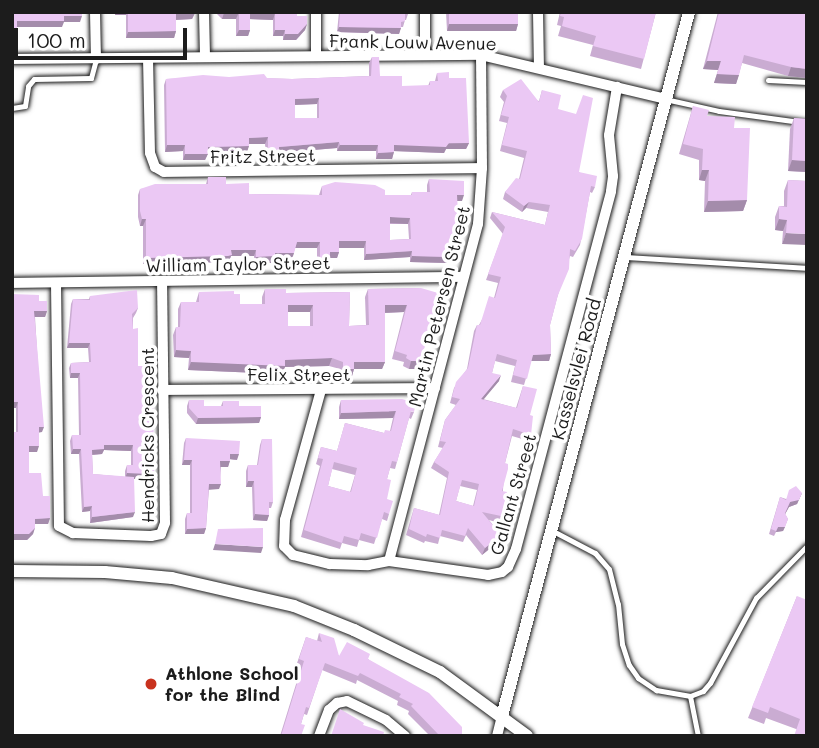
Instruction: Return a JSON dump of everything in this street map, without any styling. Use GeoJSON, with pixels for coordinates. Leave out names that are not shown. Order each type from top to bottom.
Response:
{"type":"FeatureCollection","features":[{"type":"Feature","properties":{"kind":"street"},"geometry":{"type":"LineString","coordinates":[[95,12],[96,58]]}},
{"type":"Feature","properties":{"kind":"street"},"geometry":{"type":"LineString","coordinates":[[204,12],[205,57]]}},
{"type":"Feature","properties":{"kind":"street"},"geometry":{"type":"LineString","coordinates":[[316,12],[316,56]]}},
{"type":"Feature","properties":{"kind":"street"},"geometry":{"type":"LineString","coordinates":[[425,12],[425,55]]}},
{"type":"Feature","properties":{"kind":"street"},"geometry":{"type":"LineString","coordinates":[[538,12],[539,67]]}},
{"type":"Feature","properties":{"kind":"street","name":"Kasselsvlei Road"},"geometry":{"type":"LineString","coordinates":[[497,736],[688,12]]}},
{"type":"Feature","properties":{"kind":"street","name":"Frank Louw Avenue"},"geometry":{"type":"LineString","coordinates":[[12,59],[481,55],[665,99]]}},
{"type":"Feature","properties":{"kind":"street","name":"Martin Petersen Street"},"geometry":{"type":"LineString","coordinates":[[389,561],[478,224],[482,168],[481,55]]}},
{"type":"Feature","properties":{"kind":"street","name":"Fritz Street"},"geometry":{"type":"LineString","coordinates":[[148,58],[150,153],[155,167],[164,172],[482,168]]}},
{"type":"Feature","properties":{"kind":"street","name":"Gallant Street"},"geometry":{"type":"LineString","coordinates":[[321,390],[285,520],[284,546],[293,555],[330,564],[368,565],[389,561],[488,575],[502,572],[512,561],[611,191],[613,176],[609,135],[617,87]]}},
{"type":"Feature","properties":{"kind":"street","name":"William Taylor Street"},"geometry":{"type":"LineString","coordinates":[[12,283],[463,277]]}},
{"type":"Feature","properties":{"kind":"street","name":"Hendricks Crescent"},"geometry":{"type":"LineString","coordinates":[[56,283],[58,521],[62,529],[73,533],[151,536],[164,530],[162,281]]}},
{"type":"Feature","properties":{"kind":"street","name":"Felix Street"},"geometry":{"type":"LineString","coordinates":[[162,390],[435,388]]}},
{"type":"Feature","properties":{"kind":"street"},"geometry":{"type":"LineString","coordinates":[[12,571],[162,576],[282,603],[354,630],[440,672],[527,736]]}},
{"type":"Feature","properties":{"kind":"street"},"geometry":{"type":"LineString","coordinates":[[319,736],[329,710],[337,703],[347,701],[386,720],[405,736]]}},
{"type":"Feature","properties":{"kind":"lane"},"geometry":{"type":"LineString","coordinates":[[12,108],[25,106],[28,86],[34,79],[92,78],[96,58]]}},
{"type":"Feature","properties":{"kind":"lane"},"geometry":{"type":"LineString","coordinates":[[768,80],[807,82]]}},
{"type":"Feature","properties":{"kind":"lane","name":"Frank Louw Avenue"},"geometry":{"type":"LineString","coordinates":[[665,99],[719,111],[807,123]]}},
{"type":"Feature","properties":{"kind":"lane"},"geometry":{"type":"LineString","coordinates":[[624,257],[807,268]]}},
{"type":"Feature","properties":{"kind":"lane"},"geometry":{"type":"LineString","coordinates":[[551,530],[595,553],[609,569],[618,604],[622,644],[629,665],[638,678],[656,690],[690,696],[703,691],[710,683],[756,598],[807,546]]}},
{"type":"Feature","properties":{"kind":"lane"},"geometry":{"type":"LineString","coordinates":[[690,696],[698,736]]}},
{"type":"Feature","properties":{"kind":"building"},"geometry":{"type":"Polygon","coordinates":[[[12,12],[82,12],[82,16],[64,16],[64,21],[17,21],[17,29],[12,29],[12,12]]]}},
{"type":"Feature","properties":{"kind":"building"},"geometry":{"type":"Polygon","coordinates":[[[128,12],[195,13],[176,14],[176,31],[128,32],[128,12]]]}},
{"type":"Feature","properties":{"kind":"building"},"geometry":{"type":"Polygon","coordinates":[[[239,12],[297,12],[297,16],[307,16],[307,24],[298,34],[285,34],[285,30],[275,30],[275,13],[250,13],[250,30],[239,30],[239,12]]]}},
{"type":"Feature","properties":{"kind":"building"},"geometry":{"type":"Polygon","coordinates":[[[340,12],[408,14],[405,14],[405,21],[401,22],[401,28],[339,27],[340,12]]]}},
{"type":"Feature","properties":{"kind":"building"},"geometry":{"type":"Polygon","coordinates":[[[449,12],[518,12],[518,24],[449,24],[449,12]]]}},
{"type":"Feature","properties":{"kind":"building"},"geometry":{"type":"Polygon","coordinates":[[[561,12],[656,12],[644,59],[593,46],[596,36],[562,26],[564,17],[560,16],[561,12]]]}},
{"type":"Feature","properties":{"kind":"building"},"geometry":{"type":"Polygon","coordinates":[[[719,12],[807,12],[807,69],[744,55],[739,75],[717,74],[721,61],[707,61],[719,12]]]}},
{"type":"Feature","properties":{"kind":"building"},"geometry":{"type":"Polygon","coordinates":[[[372,57],[379,57],[380,76],[402,76],[402,86],[430,85],[430,81],[438,81],[437,73],[449,72],[449,78],[466,78],[469,143],[449,143],[446,147],[394,145],[394,152],[378,153],[378,145],[340,145],[339,142],[279,147],[279,153],[268,153],[268,137],[249,138],[249,146],[208,147],[208,154],[185,154],[185,145],[167,145],[166,79],[203,75],[229,77],[264,74],[267,78],[292,79],[371,76],[372,57]],[[319,98],[295,99],[295,118],[319,118],[319,98]]]}},
{"type":"Feature","properties":{"kind":"building"},"geometry":{"type":"Polygon","coordinates":[[[521,79],[539,102],[542,90],[561,95],[558,109],[576,114],[583,95],[593,98],[579,172],[597,176],[595,187],[591,186],[582,239],[575,251],[570,249],[569,269],[550,325],[551,354],[533,355],[527,379],[513,375],[517,360],[497,354],[492,373],[501,375],[481,399],[517,408],[523,386],[537,389],[530,415],[533,416],[531,435],[513,429],[505,463],[508,464],[508,469],[502,491],[507,492],[501,516],[482,512],[501,535],[485,548],[468,528],[465,536],[442,530],[440,538],[427,534],[426,537],[409,529],[414,508],[440,515],[449,472],[434,462],[446,442],[440,441],[445,420],[460,399],[452,397],[456,382],[468,368],[477,325],[480,325],[489,296],[495,298],[501,277],[488,274],[505,227],[492,212],[545,225],[550,205],[529,202],[524,206],[505,192],[516,178],[520,179],[527,151],[502,145],[509,117],[501,115],[507,96],[503,90],[521,79]],[[462,480],[456,501],[474,506],[479,484],[462,480]]]}},
{"type":"Feature","properties":{"kind":"building"},"geometry":{"type":"Polygon","coordinates":[[[693,106],[709,110],[707,116],[735,117],[734,128],[750,128],[747,200],[708,201],[709,170],[702,170],[703,149],[683,144],[693,106]]]}},
{"type":"Feature","properties":{"kind":"building"},"geometry":{"type":"Polygon","coordinates":[[[794,118],[807,119],[807,161],[792,160],[794,118]]]}},
{"type":"Feature","properties":{"kind":"building"},"geometry":{"type":"Polygon","coordinates":[[[208,177],[226,177],[226,184],[249,183],[249,194],[322,195],[322,186],[335,182],[375,185],[385,190],[385,195],[412,195],[412,192],[430,192],[429,179],[464,181],[464,195],[457,195],[459,231],[457,240],[451,237],[449,257],[412,256],[412,251],[366,254],[366,241],[339,241],[339,252],[330,252],[330,262],[320,262],[320,242],[297,242],[294,253],[275,253],[275,256],[256,257],[256,250],[231,250],[232,255],[228,256],[146,258],[146,219],[142,219],[140,211],[140,189],[155,184],[208,184],[208,177]],[[390,217],[390,240],[411,239],[410,218],[390,217]]]}},
{"type":"Feature","properties":{"kind":"building"},"geometry":{"type":"Polygon","coordinates":[[[788,180],[807,181],[807,234],[786,233],[787,220],[779,219],[779,206],[787,207],[788,180]]]}},
{"type":"Feature","properties":{"kind":"building"},"geometry":{"type":"Polygon","coordinates":[[[421,288],[438,293],[422,358],[411,361],[406,358],[407,355],[395,351],[407,305],[385,305],[385,362],[354,362],[354,369],[343,369],[343,362],[332,358],[285,360],[285,366],[191,362],[191,351],[176,350],[176,327],[180,327],[181,302],[199,302],[199,292],[234,291],[234,294],[240,294],[240,304],[265,304],[265,289],[286,289],[286,293],[350,292],[349,326],[369,325],[368,289],[421,288]],[[288,305],[288,326],[313,326],[313,305],[288,305]]]}},
{"type":"Feature","properties":{"kind":"building"},"geometry":{"type":"Polygon","coordinates":[[[137,290],[138,308],[132,314],[133,329],[138,328],[138,366],[149,366],[149,389],[153,389],[154,474],[127,473],[127,465],[133,465],[133,445],[104,445],[104,449],[92,450],[93,474],[134,477],[135,512],[92,517],[92,506],[84,507],[81,449],[73,449],[72,435],[81,435],[80,373],[71,373],[71,363],[91,362],[90,343],[69,343],[73,299],[90,300],[90,296],[137,290]]]}},
{"type":"Feature","properties":{"kind":"building"},"geometry":{"type":"Polygon","coordinates":[[[12,294],[39,295],[39,301],[47,301],[47,311],[34,311],[44,427],[39,427],[39,446],[29,446],[29,473],[41,473],[43,496],[50,496],[50,518],[35,519],[35,528],[29,534],[12,534],[12,432],[18,432],[18,402],[12,402],[12,294]]]}},
{"type":"Feature","properties":{"kind":"building"},"geometry":{"type":"Polygon","coordinates":[[[402,399],[416,403],[414,412],[411,411],[397,462],[392,461],[387,479],[391,480],[387,499],[393,501],[389,514],[384,512],[377,538],[361,533],[359,540],[344,536],[342,543],[304,530],[323,459],[318,458],[321,447],[337,451],[345,423],[384,433],[385,430],[391,431],[396,411],[341,413],[341,400],[402,399]],[[334,462],[328,486],[351,492],[357,468],[334,462]]]}},
{"type":"Feature","properties":{"kind":"building"},"geometry":{"type":"Polygon","coordinates":[[[189,400],[204,400],[204,406],[223,406],[223,401],[239,401],[239,406],[261,406],[261,417],[198,418],[189,408],[189,400]]]}},
{"type":"Feature","properties":{"kind":"building"},"geometry":{"type":"Polygon","coordinates":[[[186,438],[240,441],[239,454],[230,454],[230,461],[220,461],[221,484],[209,484],[206,528],[187,529],[187,513],[192,513],[192,460],[184,460],[186,438]]]}},
{"type":"Feature","properties":{"kind":"building"},"geometry":{"type":"Polygon","coordinates":[[[262,439],[272,439],[273,502],[269,502],[269,515],[255,514],[254,481],[248,481],[248,465],[258,465],[262,439]]]}},
{"type":"Feature","properties":{"kind":"building"},"geometry":{"type":"Polygon","coordinates":[[[796,486],[802,493],[799,500],[790,502],[785,513],[788,519],[785,527],[778,527],[776,531],[771,529],[780,497],[786,500],[789,490],[796,486]]]}},
{"type":"Feature","properties":{"kind":"building"},"geometry":{"type":"Polygon","coordinates":[[[263,528],[263,547],[215,544],[218,529],[263,528]]]}},
{"type":"Feature","properties":{"kind":"building"},"geometry":{"type":"Polygon","coordinates":[[[797,596],[807,600],[807,736],[794,736],[800,719],[770,707],[768,713],[752,707],[797,596]]]}},
{"type":"Feature","properties":{"kind":"building"},"geometry":{"type":"Polygon","coordinates":[[[319,633],[334,638],[339,656],[347,642],[370,654],[368,659],[429,693],[462,727],[462,736],[438,736],[411,706],[413,704],[399,697],[401,694],[360,673],[358,676],[325,663],[309,708],[306,707],[301,736],[281,736],[304,661],[299,659],[306,637],[322,642],[319,633]]]}},
{"type":"Feature","properties":{"kind":"building"},"geometry":{"type":"Polygon","coordinates":[[[340,709],[364,723],[363,725],[384,732],[383,736],[331,736],[340,709]]]}},
{"type":"Feature","properties":{"kind":"place","name":"Athlone School for the Blind"},"geometry":{"type":"Point","coordinates":[151,684]}}]}
